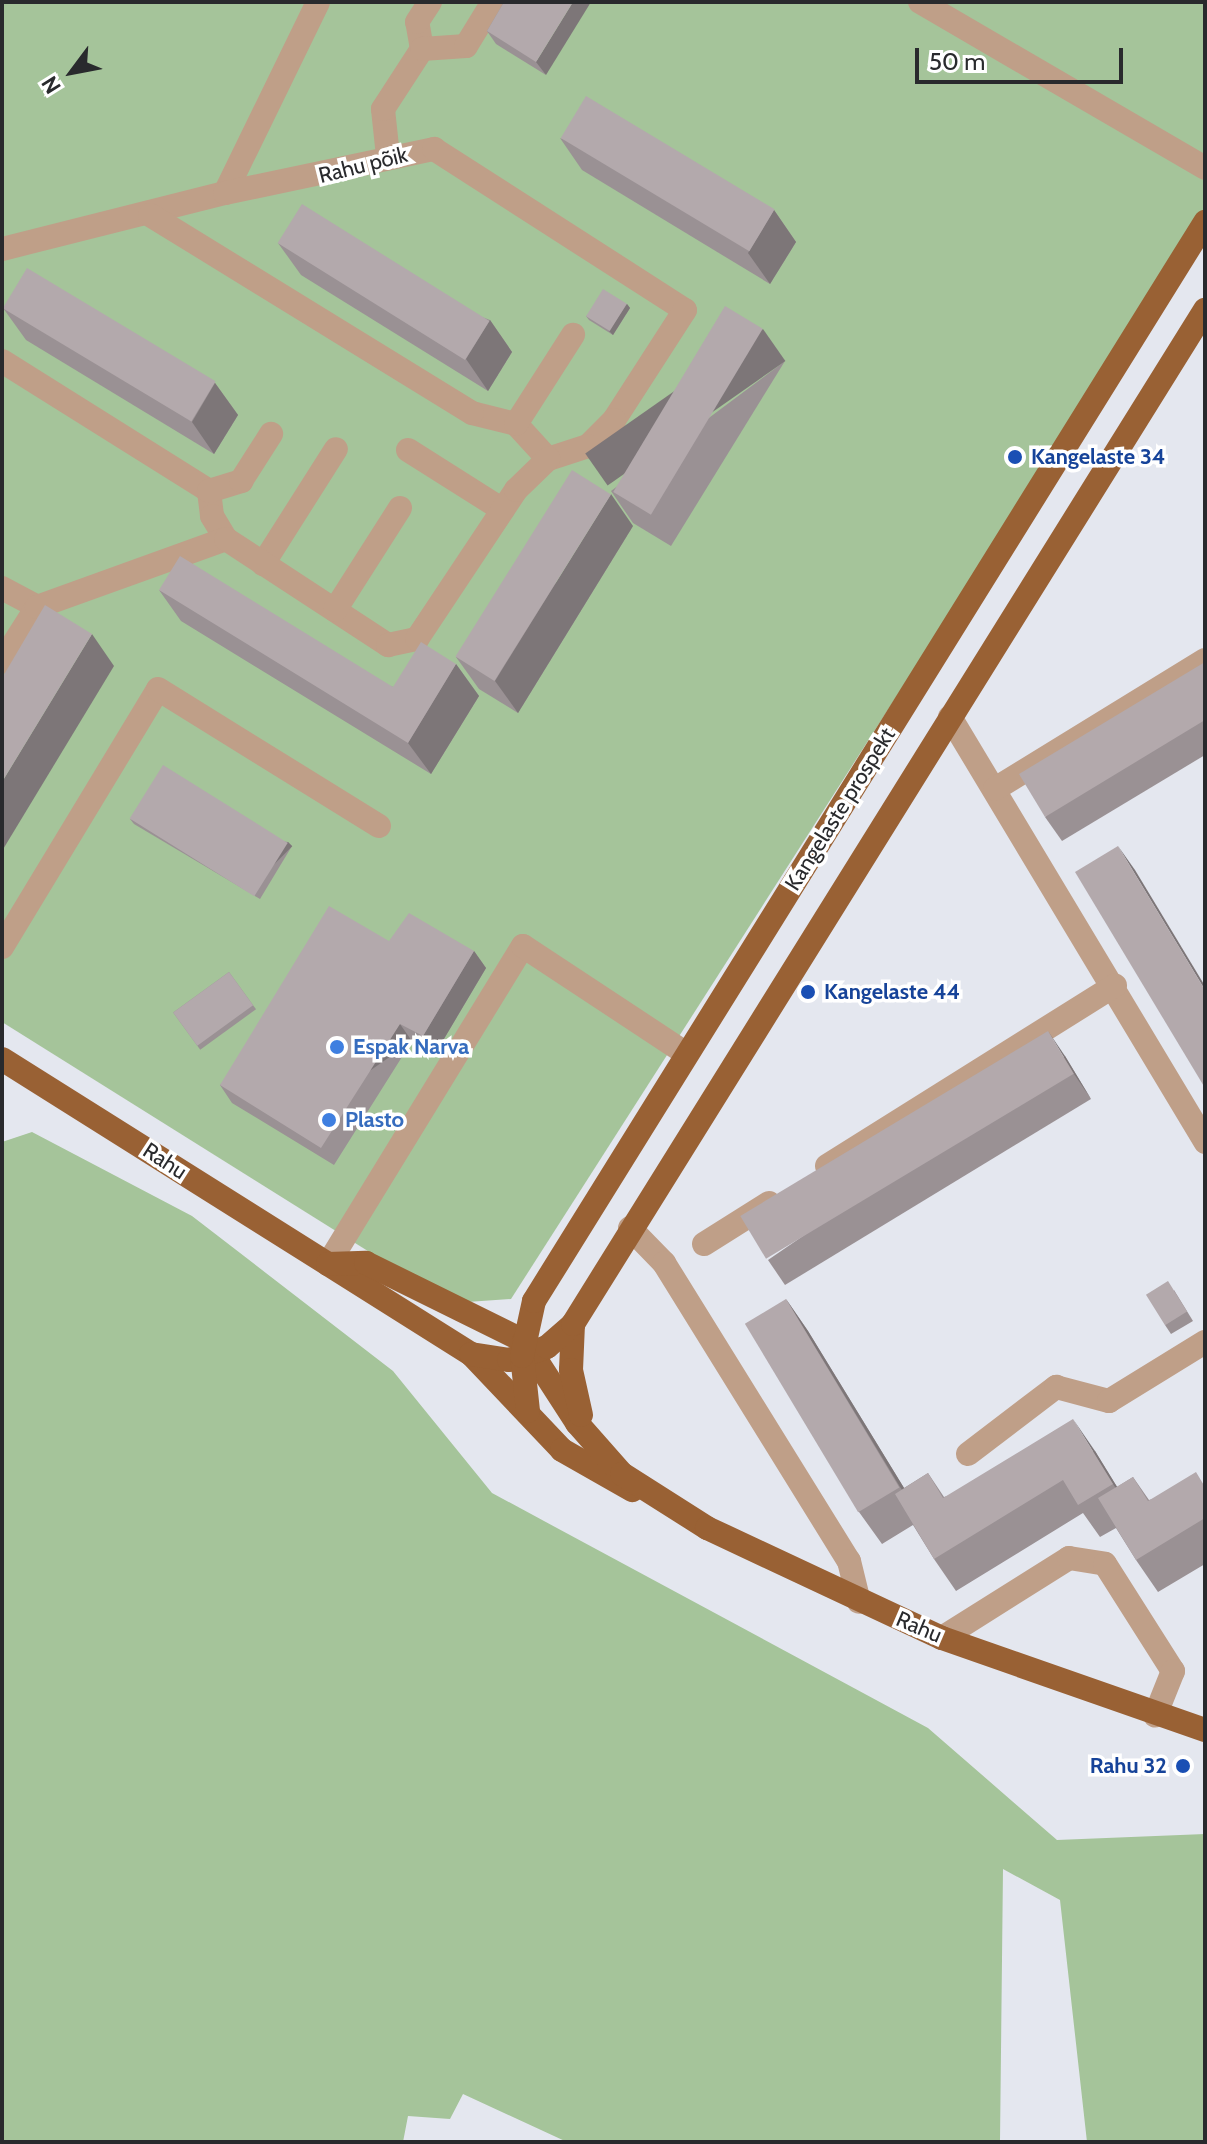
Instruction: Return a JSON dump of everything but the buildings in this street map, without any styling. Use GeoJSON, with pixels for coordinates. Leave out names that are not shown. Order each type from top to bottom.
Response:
{"type":"FeatureCollection","features":[{"type":"Feature","properties":{"kind":"main road","name":"Kangelaste prospekt"},"geometry":{"type":"LineString","coordinates":[[528,1411],[527,1350],[534,1301],[1205,222]]}},
{"type":"Feature","properties":{"kind":"main road","name":"Kangelaste prospekt"},"geometry":{"type":"LineString","coordinates":[[573,1324],[630,1228],[1205,310]]}},
{"type":"Feature","properties":{"kind":"main road","name":"Rahu"},"geometry":{"type":"LineString","coordinates":[[2,1060],[471,1354],[593,1472],[646,1493],[859,1602],[942,1638],[1155,1716],[1205,1730]]}},
{"type":"Feature","properties":{"kind":"main road","name":"Rahu"},"geometry":{"type":"LineString","coordinates":[[328,1264],[366,1263],[480,1316],[527,1350],[593,1439],[646,1493]]}},
{"type":"Feature","properties":{"kind":"main road"},"geometry":{"type":"LineString","coordinates":[[480,1316],[534,1301]]}},
{"type":"Feature","properties":{"kind":"main road"},"geometry":{"type":"LineString","coordinates":[[471,1354],[527,1350],[573,1324]]}},
{"type":"Feature","properties":{"kind":"main road"},"geometry":{"type":"LineString","coordinates":[[573,1324],[571,1370],[593,1439]]}},
{"type":"Feature","properties":{"kind":"street"},"geometry":{"type":"LineString","coordinates":[[225,193],[318,2]]}},
{"type":"Feature","properties":{"kind":"street"},"geometry":{"type":"LineString","coordinates":[[388,156],[383,109],[422,49],[417,22],[430,2]]}},
{"type":"Feature","properties":{"kind":"street"},"geometry":{"type":"LineString","coordinates":[[422,49],[466,46],[493,2]]}},
{"type":"Feature","properties":{"kind":"street"},"geometry":{"type":"LineString","coordinates":[[920,2],[1205,168]]}},
{"type":"Feature","properties":{"kind":"street","name":"Rahu põik"},"geometry":{"type":"LineString","coordinates":[[2,249],[150,215],[225,193],[388,156],[434,149],[685,310],[614,420],[588,446],[548,459]]}},
{"type":"Feature","properties":{"kind":"street"},"geometry":{"type":"LineString","coordinates":[[150,215],[472,413],[516,424],[548,459],[503,510],[417,639],[388,645],[226,539],[212,516],[209,491]]}},
{"type":"Feature","properties":{"kind":"street"},"geometry":{"type":"LineString","coordinates":[[516,424],[573,335]]}},
{"type":"Feature","properties":{"kind":"street"},"geometry":{"type":"LineString","coordinates":[[2,361],[209,491],[241,481],[271,434]]}},
{"type":"Feature","properties":{"kind":"street"},"geometry":{"type":"LineString","coordinates":[[263,564],[336,449]]}},
{"type":"Feature","properties":{"kind":"street"},"geometry":{"type":"LineString","coordinates":[[408,450],[503,510]]}},
{"type":"Feature","properties":{"kind":"street"},"geometry":{"type":"LineString","coordinates":[[335,610],[400,508]]}},
{"type":"Feature","properties":{"kind":"street"},"geometry":{"type":"LineString","coordinates":[[2,662],[37,607],[226,539]]}},
{"type":"Feature","properties":{"kind":"street"},"geometry":{"type":"LineString","coordinates":[[2,588],[37,607]]}},
{"type":"Feature","properties":{"kind":"street"},"geometry":{"type":"LineString","coordinates":[[995,789],[1205,660]]}},
{"type":"Feature","properties":{"kind":"street"},"geometry":{"type":"LineString","coordinates":[[2,947],[158,689],[379,826]]}},
{"type":"Feature","properties":{"kind":"street"},"geometry":{"type":"LineString","coordinates":[[950,717],[1115,985],[1205,1142]]}},
{"type":"Feature","properties":{"kind":"street"},"geometry":{"type":"LineString","coordinates":[[328,1264],[523,946],[687,1054]]}},
{"type":"Feature","properties":{"kind":"street"},"geometry":{"type":"LineString","coordinates":[[704,1244],[1115,985]]}},
{"type":"Feature","properties":{"kind":"street"},"geometry":{"type":"LineString","coordinates":[[630,1228],[664,1263],[849,1561],[859,1602]]}},
{"type":"Feature","properties":{"kind":"street"},"geometry":{"type":"LineString","coordinates":[[968,1454],[1056,1387],[1109,1401],[1205,1342]]}},
{"type":"Feature","properties":{"kind":"street"},"geometry":{"type":"LineString","coordinates":[[942,1638],[1069,1558],[1105,1564],[1173,1671],[1155,1716]]}},
{"type":"Feature","properties":{"kind":"green space"},"geometry":{"type":"Polygon","coordinates":[[[2,2],[1205,2],[1205,214],[511,1299],[467,1302],[395,1268],[2,1022],[2,2]]]}},
{"type":"Feature","properties":{"kind":"green space"},"geometry":{"type":"Polygon","coordinates":[[[32,1132],[192,1216],[393,1371],[492,1493],[928,1728],[1057,1840],[1205,1834],[1205,2142],[1087,2142],[1060,1900],[1003,1869],[1000,2142],[567,2142],[463,2094],[450,2119],[408,2116],[403,2142],[2,2142],[2,1142],[32,1132]]]}},
{"type":"Feature","properties":{"kind":"place","name":"Kangelaste 34"},"geometry":{"type":"Point","coordinates":[1015,457]}},
{"type":"Feature","properties":{"kind":"place","name":"Kangelaste 44"},"geometry":{"type":"Point","coordinates":[808,992]}},
{"type":"Feature","properties":{"kind":"place","name":"Espak Narva"},"geometry":{"type":"Point","coordinates":[337,1047]}},
{"type":"Feature","properties":{"kind":"place","name":"Plasto"},"geometry":{"type":"Point","coordinates":[329,1120]}},
{"type":"Feature","properties":{"kind":"place","name":"Rahu 32"},"geometry":{"type":"Point","coordinates":[1183,1766]}}]}
